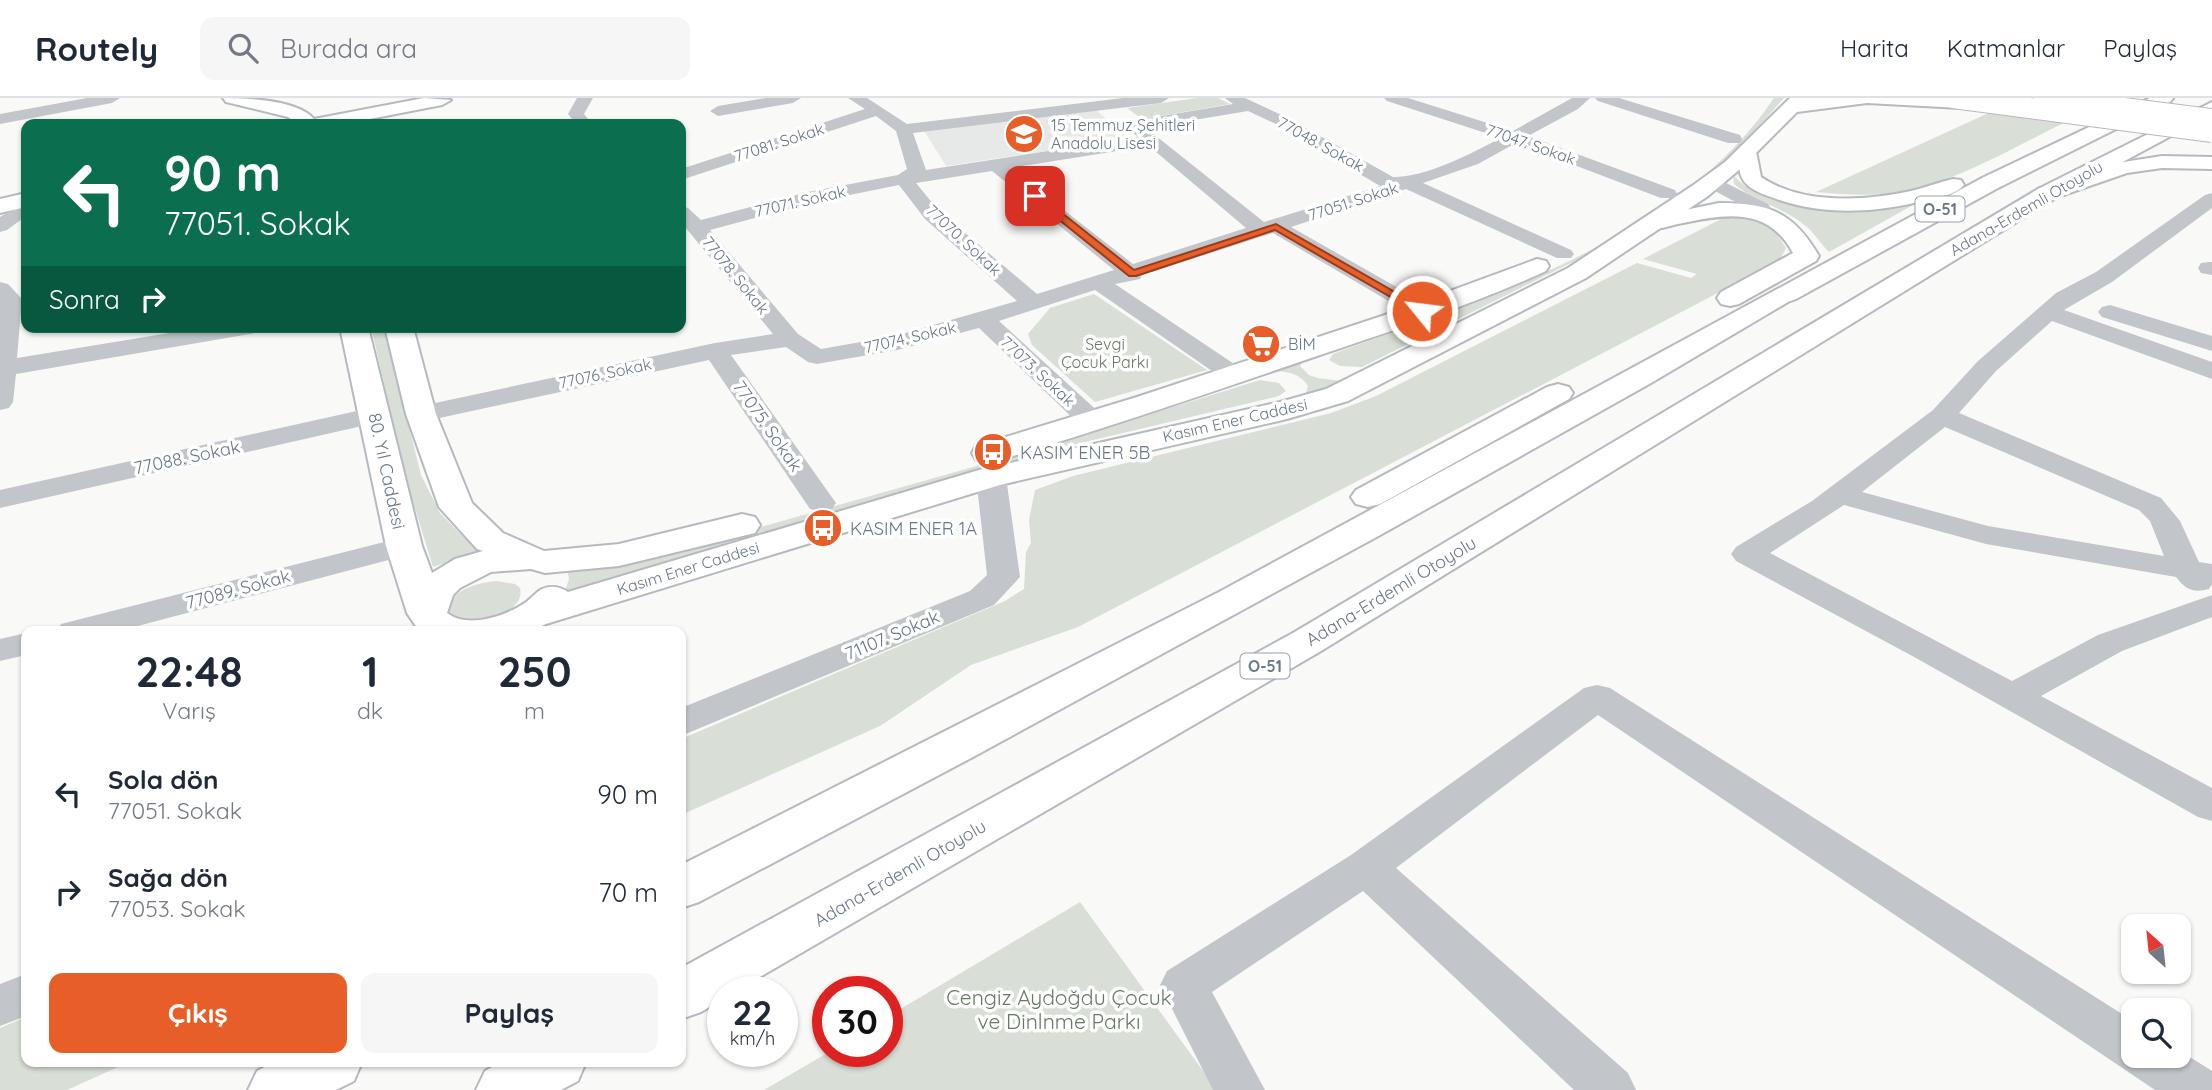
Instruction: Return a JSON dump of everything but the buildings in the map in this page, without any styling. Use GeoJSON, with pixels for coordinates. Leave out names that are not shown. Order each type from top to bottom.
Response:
{"type":"FeatureCollection","features":[{"type":"Feature","properties":{"kind":"main road"},"geometry":{"type":"LineString","coordinates":[[232,98],[294,113],[305,119]]}},
{"type":"Feature","properties":{"kind":"main road"},"geometry":{"type":"LineString","coordinates":[[293,98],[348,113],[351,119]]}},
{"type":"Feature","properties":{"kind":"main road"},"geometry":{"type":"LineString","coordinates":[[1797,100],[1866,98],[1956,101]]}},
{"type":"Feature","properties":{"kind":"main road"},"geometry":{"type":"LineString","coordinates":[[1927,98],[2212,134]]}},
{"type":"Feature","properties":{"kind":"main road"},"geometry":{"type":"LineString","coordinates":[[2017,98],[2212,121]]}},
{"type":"Feature","properties":{"kind":"main road"},"geometry":{"type":"LineString","coordinates":[[2044,98],[2212,121]]}},
{"type":"Feature","properties":{"kind":"main road","name":"Adana-Erdemli Otoyolu"},"geometry":{"type":"LineString","coordinates":[[686,885],[1112,665],[1479,467],[1990,183],[2164,98]]}},
{"type":"Feature","properties":{"kind":"main road"},"geometry":{"type":"LineString","coordinates":[[364,119],[447,99]]}},
{"type":"Feature","properties":{"kind":"main road","name":"Kasım Ener Caddesi"},"geometry":{"type":"LineString","coordinates":[[503,626],[941,480],[1093,422],[1499,284],[1619,226],[1668,194],[1797,100]]}},
{"type":"Feature","properties":{"kind":"main road","name":"Adana-Erdemli Otoyolu"},"geometry":{"type":"LineString","coordinates":[[686,992],[1307,642],[2046,194],[2212,107]]}},
{"type":"Feature","properties":{"kind":"main road"},"geometry":{"type":"LineString","coordinates":[[1743,137],[1751,176],[1758,184],[1795,198],[1857,204],[1891,201],[1943,190],[2036,145],[2095,130]]}},
{"type":"Feature","properties":{"kind":"main road","name":"Kasım Ener Caddesi"},"geometry":{"type":"LineString","coordinates":[[427,613],[437,589],[459,573],[489,561],[619,555],[687,540],[821,502],[941,480],[991,477],[1287,410],[1338,395],[1577,273],[1700,191],[1743,137]]}},
{"type":"Feature","properties":{"kind":"main road"},"geometry":{"type":"LineString","coordinates":[[2046,194],[2124,167],[2162,162],[2212,163]]}},
{"type":"Feature","properties":{"kind":"main road"},"geometry":{"type":"LineString","coordinates":[[0,206],[21,201]]}},
{"type":"Feature","properties":{"kind":"main road"},"geometry":{"type":"LineString","coordinates":[[928,761],[1213,583],[1807,256],[1790,227],[1776,218],[1762,214],[1734,209],[1697,212],[1654,223]]}},
{"type":"Feature","properties":{"kind":"main road"},"geometry":{"type":"LineString","coordinates":[[1564,254],[1565,261],[1504,289],[1329,351],[1314,359],[1313,365],[1321,372],[1354,376],[1578,264],[1597,259]]}},
{"type":"Feature","properties":{"kind":"main road","name":"80. Yıl Caddesi"},"geometry":{"type":"LineString","coordinates":[[355,333],[404,546],[427,613]]}},
{"type":"Feature","properties":{"kind":"main road"},"geometry":{"type":"LineString","coordinates":[[401,333],[421,414],[456,508],[490,541],[556,569],[561,579],[558,591],[549,603],[533,615]]}},
{"type":"Feature","properties":{"kind":"main road"},"geometry":{"type":"LineString","coordinates":[[1285,376],[1296,381],[1301,389],[1298,394],[1285,400],[1140,432],[989,471],[941,480],[980,461],[1255,377],[1285,376]]}},
{"type":"Feature","properties":{"kind":"main road"},"geometry":{"type":"LineString","coordinates":[[427,613],[440,626]]}},
{"type":"Feature","properties":{"kind":"main road"},"geometry":{"type":"LineString","coordinates":[[278,1090],[323,1067]]}},
{"type":"Feature","properties":{"kind":"main road"},"geometry":{"type":"LineString","coordinates":[[506,1090],[548,1067]]}},
{"type":"Feature","properties":{"kind":"street"},"geometry":{"type":"LineString","coordinates":[[0,119],[112,98]]}},
{"type":"Feature","properties":{"kind":"street"},"geometry":{"type":"LineString","coordinates":[[580,119],[576,114],[585,98]]}},
{"type":"Feature","properties":{"kind":"street"},"geometry":{"type":"LineString","coordinates":[[704,98],[724,117],[793,98]]}},
{"type":"Feature","properties":{"kind":"street"},"geometry":{"type":"LineString","coordinates":[[856,98],[904,129],[917,171],[904,179]]}},
{"type":"Feature","properties":{"kind":"street"},"geometry":{"type":"LineString","coordinates":[[904,129],[1100,101],[1161,98]]}},
{"type":"Feature","properties":{"kind":"street","name":"77047. Sokak"},"geometry":{"type":"LineString","coordinates":[[1392,98],[1515,137],[1668,194]]}},
{"type":"Feature","properties":{"kind":"street","name":"77051. Sokak"},"geometry":{"type":"LineString","coordinates":[[1034,303],[1132,274],[1472,160],[1582,98]]}},
{"type":"Feature","properties":{"kind":"street"},"geometry":{"type":"LineString","coordinates":[[1603,98],[1743,137]]}},
{"type":"Feature","properties":{"kind":"street"},"geometry":{"type":"LineString","coordinates":[[1100,101],[1269,229],[1422,311]]}},
{"type":"Feature","properties":{"kind":"street"},"geometry":{"type":"LineString","coordinates":[[1132,125],[1241,102]]}},
{"type":"Feature","properties":{"kind":"street","name":"77048. Sokak"},"geometry":{"type":"LineString","coordinates":[[1241,102],[1282,121],[1389,183],[1407,183],[1564,254]]}},
{"type":"Feature","properties":{"kind":"street","name":"77081. Sokak"},"geometry":{"type":"LineString","coordinates":[[686,173],[752,143],[878,110]]}},
{"type":"Feature","properties":{"kind":"street","name":"77071. Sokak"},"geometry":{"type":"LineString","coordinates":[[689,220],[904,179],[1153,140]]}},
{"type":"Feature","properties":{"kind":"street"},"geometry":{"type":"LineString","coordinates":[[996,165],[1132,274]]}},
{"type":"Feature","properties":{"kind":"street","name":"77070. Sokak"},"geometry":{"type":"LineString","coordinates":[[904,179],[932,215],[1034,303]]}},
{"type":"Feature","properties":{"kind":"street"},"geometry":{"type":"LineString","coordinates":[[1722,187],[1761,208]]}},
{"type":"Feature","properties":{"kind":"street"},"geometry":{"type":"LineString","coordinates":[[2212,199],[2104,278],[2056,305],[1987,366],[1942,416],[1840,495],[1747,554],[2014,696],[2212,806]]}},
{"type":"Feature","properties":{"kind":"street"},"geometry":{"type":"LineString","coordinates":[[0,226],[21,211]]}},
{"type":"Feature","properties":{"kind":"street","name":"77078. Sokak"},"geometry":{"type":"LineString","coordinates":[[689,220],[790,340]]}},
{"type":"Feature","properties":{"kind":"street"},"geometry":{"type":"LineString","coordinates":[[692,251],[713,247]]}},
{"type":"Feature","properties":{"kind":"street"},"geometry":{"type":"LineString","coordinates":[[1100,284],[1234,374]]}},
{"type":"Feature","properties":{"kind":"street"},"geometry":{"type":"LineString","coordinates":[[0,289],[11,299],[0,402]]}},
{"type":"Feature","properties":{"kind":"street","name":"77074. Sokak"},"geometry":{"type":"LineString","coordinates":[[790,340],[817,357],[897,343],[1034,303]]}},
{"type":"Feature","properties":{"kind":"street"},"geometry":{"type":"LineString","coordinates":[[2056,305],[2212,344]]}},
{"type":"Feature","properties":{"kind":"street"},"geometry":{"type":"LineString","coordinates":[[2056,305],[2212,371]]}},
{"type":"Feature","properties":{"kind":"street","name":"77073. Sokak"},"geometry":{"type":"LineString","coordinates":[[983,319],[1093,422]]}},
{"type":"Feature","properties":{"kind":"street"},"geometry":{"type":"LineString","coordinates":[[5,368],[214,333]]}},
{"type":"Feature","properties":{"kind":"street","name":"77076. Sokak"},"geometry":{"type":"LineString","coordinates":[[421,414],[715,350],[790,340]]}},
{"type":"Feature","properties":{"kind":"street","name":"77075. Sokak"},"geometry":{"type":"LineString","coordinates":[[715,350],[821,502]]}},
{"type":"Feature","properties":{"kind":"street","name":"77088. Sokak"},"geometry":{"type":"LineString","coordinates":[[0,499],[375,415]]}},
{"type":"Feature","properties":{"kind":"street"},"geometry":{"type":"LineString","coordinates":[[1942,416],[2150,504],[2161,512],[2212,596]]}},
{"type":"Feature","properties":{"kind":"street","name":"71107. Sokak"},"geometry":{"type":"LineString","coordinates":[[686,721],[982,598],[1004,577],[991,477]]}},
{"type":"Feature","properties":{"kind":"street"},"geometry":{"type":"LineString","coordinates":[[1840,495],[1986,535],[2199,572]]}},
{"type":"Feature","properties":{"kind":"street","name":"77089. Sokak"},"geometry":{"type":"LineString","coordinates":[[96,626],[404,546]]}},
{"type":"Feature","properties":{"kind":"street"},"geometry":{"type":"LineString","coordinates":[[2014,696],[2109,643],[2212,605]]}},
{"type":"Feature","properties":{"kind":"street"},"geometry":{"type":"LineString","coordinates":[[0,650],[21,644]]}},
{"type":"Feature","properties":{"kind":"street"},"geometry":{"type":"LineString","coordinates":[[1239,1090],[1184,985],[1366,867],[1597,697],[2121,1040]]}},
{"type":"Feature","properties":{"kind":"street"},"geometry":{"type":"LineString","coordinates":[[1366,867],[1610,1090]]}},
{"type":"Feature","properties":{"kind":"street"},"geometry":{"type":"LineString","coordinates":[[0,1005],[21,997]]}},
{"type":"Feature","properties":{"kind":"street"},"geometry":{"type":"LineString","coordinates":[[2164,1068],[2197,1090]]}},
{"type":"Feature","properties":{"kind":"shaded area","name":"15 Temmuz Şehitleri Anadolu Lisesi"},"geometry":{"type":"Polygon","coordinates":[[[1092,106],[1128,139],[946,166],[923,129],[1092,106]]]}},
{"type":"Feature","properties":{"kind":"green space"},"geometry":{"type":"Polygon","coordinates":[[[1197,98],[1218,98],[1230,104],[1142,119],[1127,108],[1197,98]]]}},
{"type":"Feature","properties":{"kind":"green space"},"geometry":{"type":"Polygon","coordinates":[[[1774,98],[1784,98],[1737,151],[1709,177],[1639,223],[1686,190],[1734,147],[1774,98]]]}},
{"type":"Feature","properties":{"kind":"green space"},"geometry":{"type":"Polygon","coordinates":[[[1993,111],[2066,122],[1978,166],[1933,184],[1886,194],[1816,192],[1993,111]]]}},
{"type":"Feature","properties":{"kind":"green space"},"geometry":{"type":"Polygon","coordinates":[[[1733,174],[1747,187],[1791,202],[1844,207],[1913,205],[1829,252],[1799,220],[1751,196],[1734,184],[1733,174]]]}},
{"type":"Feature","properties":{"kind":"green space"},"geometry":{"type":"Polygon","coordinates":[[[1725,217],[1753,220],[1767,226],[1786,248],[1779,261],[1078,627],[971,665],[880,726],[686,813],[686,737],[1005,601],[1024,589],[1026,552],[1031,543],[1029,520],[1035,490],[1073,476],[1331,413],[1376,396],[1637,263],[1691,278],[1697,274],[1643,259],[1725,217]]]}},
{"type":"Feature","properties":{"kind":"green space"},"geometry":{"type":"Polygon","coordinates":[[[1631,228],[1599,249],[1362,367],[1340,366],[1329,360],[1333,354],[1453,310],[1575,258],[1631,228]]]}},
{"type":"Feature","properties":{"kind":"green space","name":"Sevgi Çocuk Parkı"},"geometry":{"type":"Polygon","coordinates":[[[1094,294],[1207,370],[1095,402],[1032,345],[1028,334],[1050,308],[1094,294]]]}},
{"type":"Feature","properties":{"kind":"green space"},"geometry":{"type":"Polygon","coordinates":[[[372,333],[386,333],[421,475],[440,513],[478,552],[433,567],[406,479],[372,333]]]}},
{"type":"Feature","properties":{"kind":"green space"},"geometry":{"type":"Polygon","coordinates":[[[1305,357],[1300,366],[1309,375],[1348,382],[1300,398],[1306,393],[1308,386],[1299,377],[1288,372],[1262,371],[1305,357]]]}},
{"type":"Feature","properties":{"kind":"green space"},"geometry":{"type":"Polygon","coordinates":[[[1260,380],[1279,383],[1286,391],[1279,396],[1051,450],[775,534],[565,591],[569,579],[567,568],[691,546],[1047,446],[1260,380]]]}},
{"type":"Feature","properties":{"kind":"green space"},"geometry":{"type":"Polygon","coordinates":[[[496,581],[515,584],[520,588],[517,603],[503,614],[468,622],[451,616],[447,611],[454,597],[460,592],[481,583],[496,581]]]}},
{"type":"Feature","properties":{"kind":"green space","name":"Cengiz Aydoğdu Çocuk ve Dinlnme Parkı"},"geometry":{"type":"Polygon","coordinates":[[[1080,902],[1217,1090],[764,1090],[812,1062],[812,1067],[903,1067],[903,1007],[1080,902]]]}},
{"type":"Feature","properties":{"kind":"green space"},"geometry":{"type":"Polygon","coordinates":[[[21,1019],[21,1067],[118,1067],[67,1090],[0,1090],[0,1028],[21,1019]]]}},
{"type":"Feature","properties":{"kind":"railway"},"geometry":{"type":"LineString","coordinates":[[1983,98],[2212,128]]}},
{"type":"Feature","properties":{"kind":"place","name":"15 Temmuz Şehitleri Anadolu Lisesi"},"geometry":{"type":"Point","coordinates":[1024,134]}},
{"type":"Feature","properties":{"kind":"place","name":"BİM"},"geometry":{"type":"Point","coordinates":[1261,344]}},
{"type":"Feature","properties":{"kind":"place","name":"KASIM ENER 5B"},"geometry":{"type":"Point","coordinates":[993,452]}},
{"type":"Feature","properties":{"kind":"place","name":"KASIM ENER 1A"},"geometry":{"type":"Point","coordinates":[823,528]}},
{"type":"Feature","properties":{"kind":"route"},"geometry":{"type":"LineString","coordinates":[[1035,196],[1132,274],[1276,226],[1306,246],[1422,311]]}}]}
